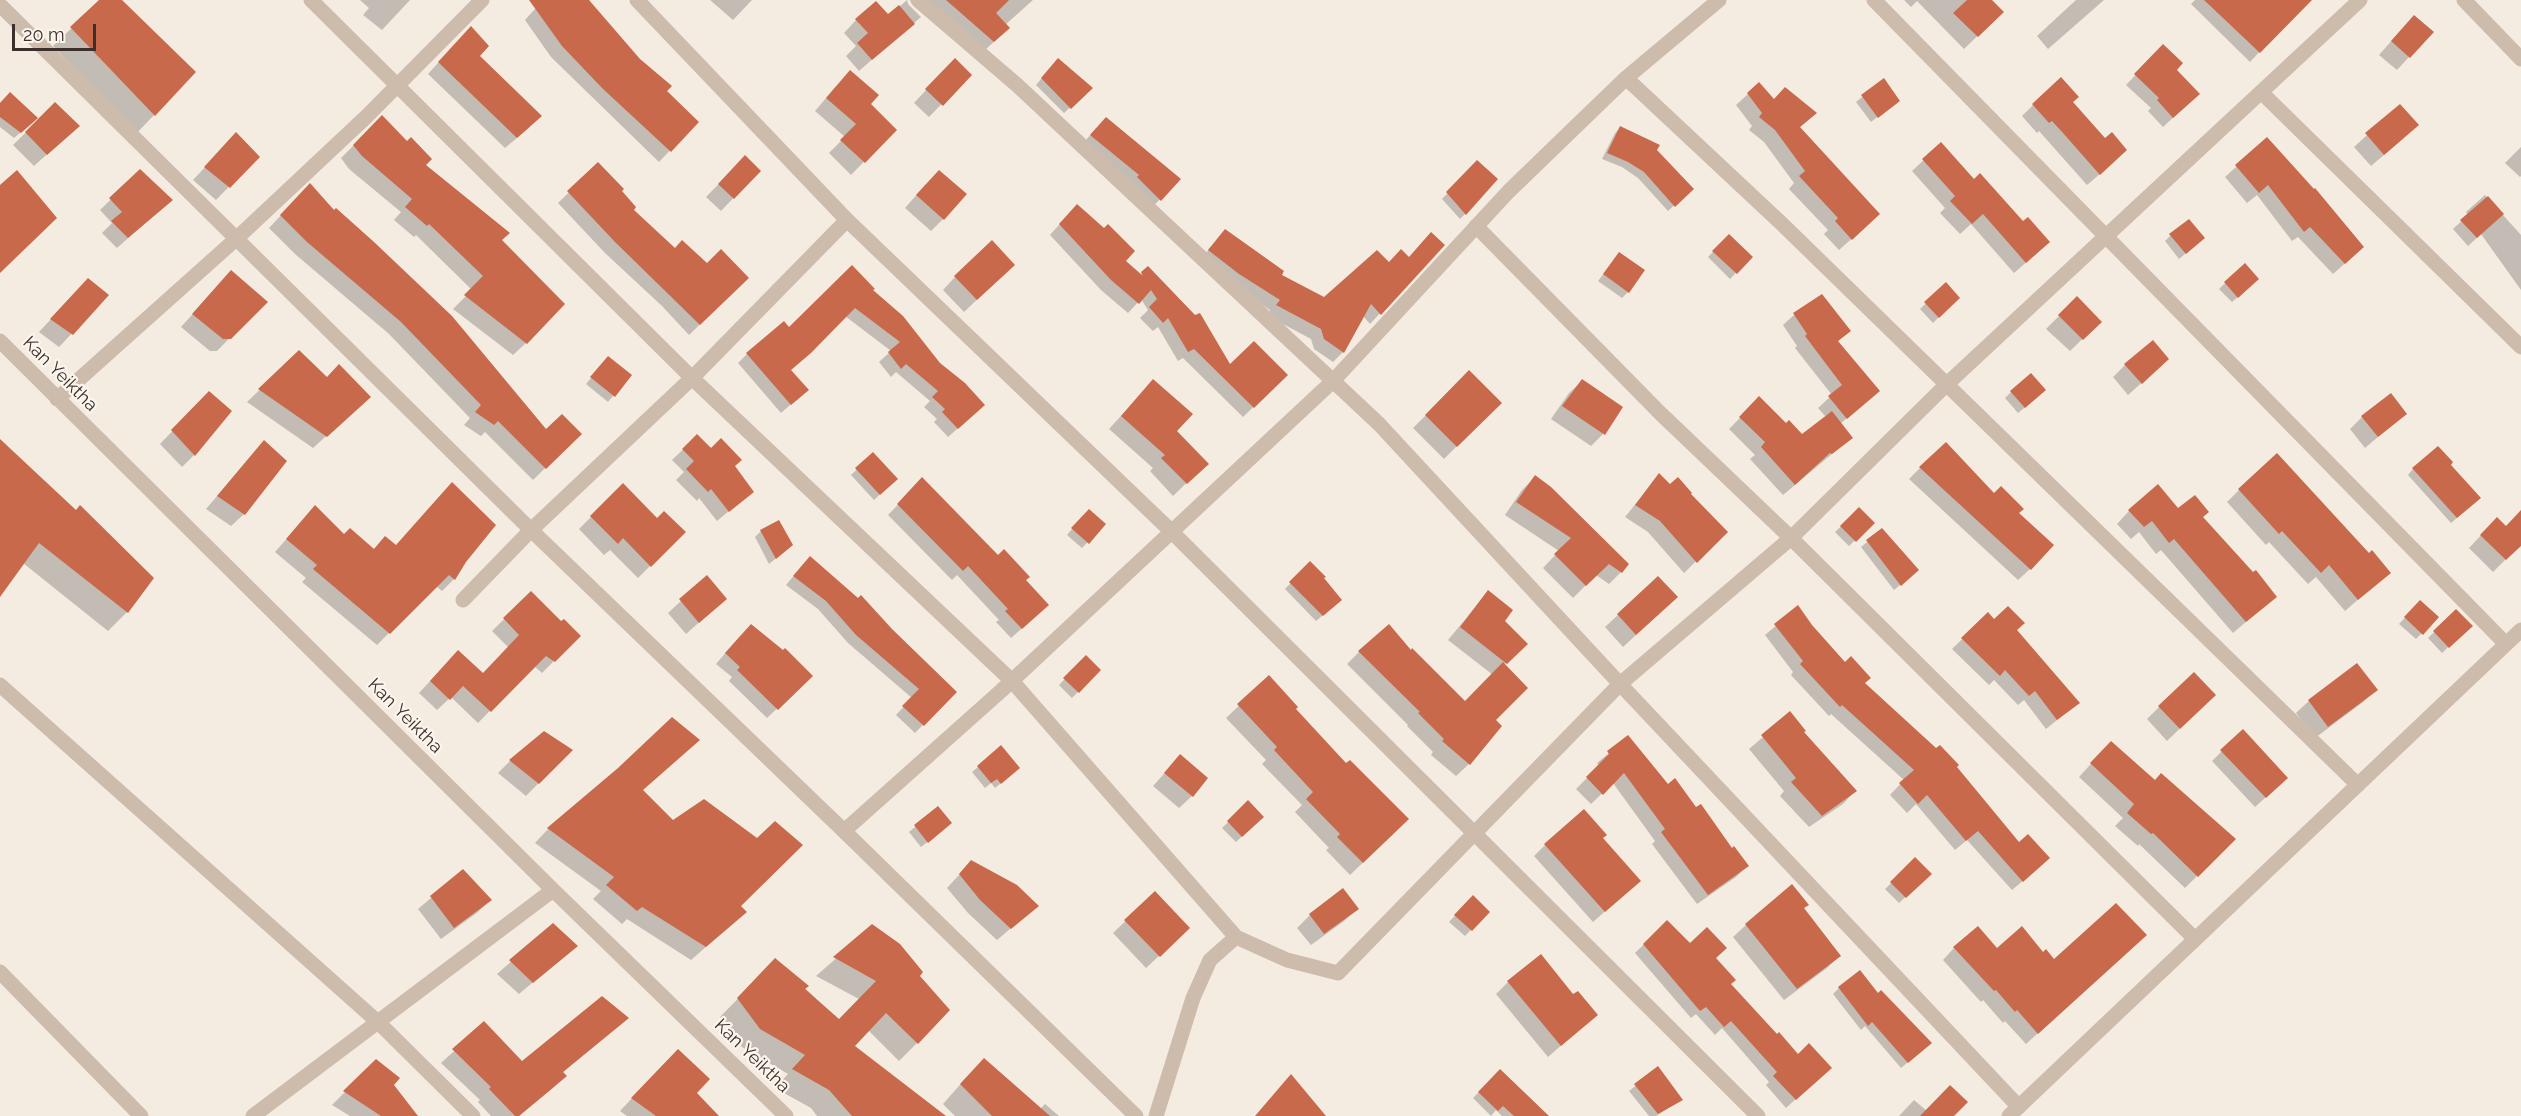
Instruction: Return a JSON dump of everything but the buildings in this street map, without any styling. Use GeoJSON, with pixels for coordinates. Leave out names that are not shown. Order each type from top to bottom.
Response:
{"type":"FeatureCollection","features":[{"type":"Feature","properties":{"kind":"street"},"geometry":{"type":"LineString","coordinates":[[311,0],[692,378],[1012,681],[1236,937],[1287,960],[1338,973],[1620,684],[1791,538],[1947,384],[2360,0]]}},
{"type":"Feature","properties":{"kind":"street"},"geometry":{"type":"LineString","coordinates":[[57,399],[236,239],[397,86],[482,0]]}},
{"type":"Feature","properties":{"kind":"street"},"geometry":{"type":"LineString","coordinates":[[637,0],[847,220],[1171,531],[1758,1116]]}},
{"type":"Feature","properties":{"kind":"street"},"geometry":{"type":"LineString","coordinates":[[918,0],[1017,85],[1380,424],[2014,1111],[2521,630]]}},
{"type":"Feature","properties":{"kind":"street"},"geometry":{"type":"LineString","coordinates":[[844,831],[1012,681],[1334,381],[1509,191],[1626,78],[1719,0]]}},
{"type":"Feature","properties":{"kind":"street"},"geometry":{"type":"LineString","coordinates":[[1874,0],[2506,644]]}},
{"type":"Feature","properties":{"kind":"street"},"geometry":{"type":"LineString","coordinates":[[2464,0],[2521,59]]}},
{"type":"Feature","properties":{"kind":"street"},"geometry":{"type":"LineString","coordinates":[[0,5],[531,530],[1136,1116]]}},
{"type":"Feature","properties":{"kind":"street"},"geometry":{"type":"LineString","coordinates":[[1626,78],[1782,224],[2358,785]]}},
{"type":"Feature","properties":{"kind":"street"},"geometry":{"type":"LineString","coordinates":[[2261,92],[2521,347]]}},
{"type":"Feature","properties":{"kind":"street"},"geometry":{"type":"LineString","coordinates":[[463,600],[531,530],[692,378],[847,220]]}},
{"type":"Feature","properties":{"kind":"street"},"geometry":{"type":"LineString","coordinates":[[1476,226],[1660,413],[1791,538],[2195,939]]}},
{"type":"Feature","properties":{"kind":"street","name":"Kan Yeiktha"},"geometry":{"type":"LineString","coordinates":[[0,342],[553,890],[786,1116]]}},
{"type":"Feature","properties":{"kind":"street"},"geometry":{"type":"LineString","coordinates":[[0,685],[379,1023],[473,1116]]}},
{"type":"Feature","properties":{"kind":"street"},"geometry":{"type":"LineString","coordinates":[[253,1116],[553,890]]}},
{"type":"Feature","properties":{"kind":"street"},"geometry":{"type":"LineString","coordinates":[[1156,1116],[1193,998],[1210,960],[1236,937]]}},
{"type":"Feature","properties":{"kind":"street"},"geometry":{"type":"LineString","coordinates":[[0,972],[141,1116]]}}]}
